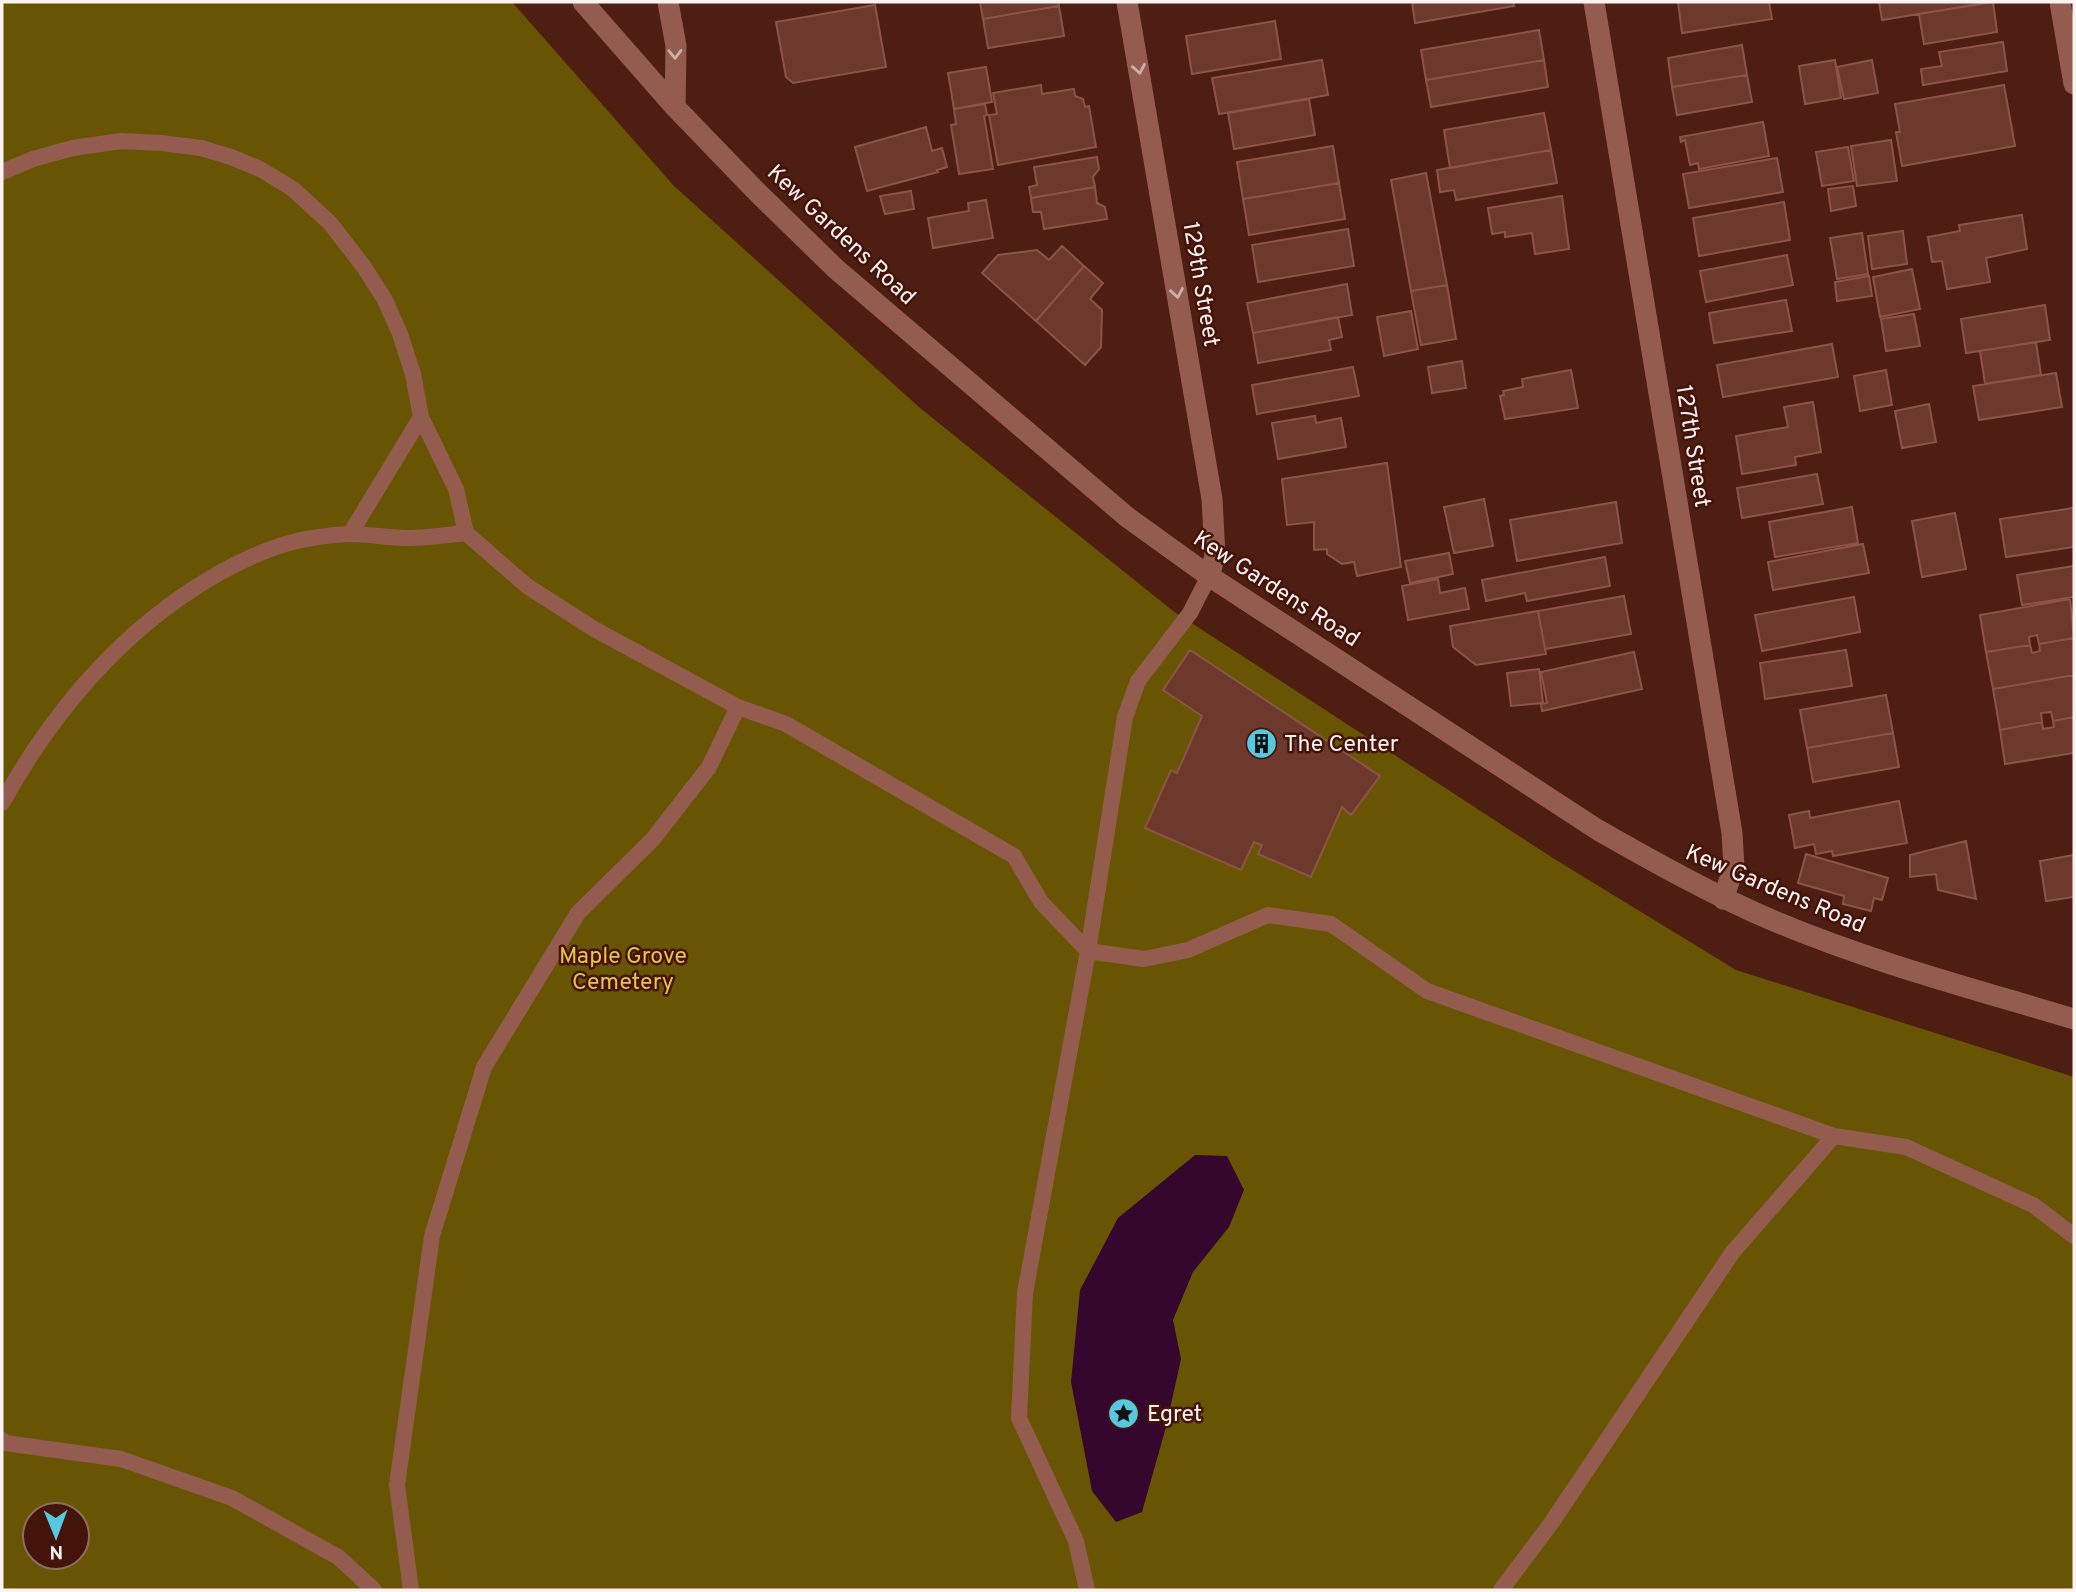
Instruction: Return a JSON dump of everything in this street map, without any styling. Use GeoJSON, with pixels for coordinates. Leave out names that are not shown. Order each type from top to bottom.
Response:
{"type":"FeatureCollection","features":[{"type":"Feature","properties":{"kind":"street","name":"Kew Gardens Road"},"geometry":{"type":"LineString","coordinates":[[583,2],[675,107],[836,269],[1127,517],[1209,576],[1598,830],[1662,867],[1777,922],[1891,964],[2074,1019]]}},
{"type":"Feature","properties":{"kind":"street"},"geometry":{"type":"LineString","coordinates":[[668,2],[676,46],[675,107]]}},
{"type":"Feature","properties":{"kind":"street","name":"129th Street"},"geometry":{"type":"LineString","coordinates":[[1127,2],[1212,499],[1216,556],[1209,576]]}},
{"type":"Feature","properties":{"kind":"street","name":"127th Street"},"geometry":{"type":"LineString","coordinates":[[1594,2],[1732,833],[1734,867],[1723,898]]}},
{"type":"Feature","properties":{"kind":"street"},"geometry":{"type":"LineString","coordinates":[[2060,2],[2074,84]]}},
{"type":"Feature","properties":{"kind":"lane"},"geometry":{"type":"LineString","coordinates":[[2,172],[33,159],[73,148],[121,141],[161,143],[201,148],[260,169],[293,189],[330,223],[385,300],[413,374],[421,417],[456,489],[466,533],[538,594],[594,629],[738,707],[786,724],[1014,856],[1041,902],[1088,951],[1144,959],[1188,950],[1268,915],[1331,924],[1427,991],[1834,1136],[1906,1147],[2033,1205],[2074,1236]]}},
{"type":"Feature","properties":{"kind":"lane"},"geometry":{"type":"LineString","coordinates":[[351,534],[421,417]]}},
{"type":"Feature","properties":{"kind":"lane"},"geometry":{"type":"LineString","coordinates":[[2,803],[19,772],[76,695],[114,652],[161,611],[200,584],[234,565],[294,541],[351,534],[408,538],[466,533]]}},
{"type":"Feature","properties":{"kind":"lane"},"geometry":{"type":"LineString","coordinates":[[1087,1590],[1076,1541],[1019,1418],[1025,1293],[1088,951],[1125,717],[1138,681],[1190,613],[1209,576]]}},
{"type":"Feature","properties":{"kind":"lane"},"geometry":{"type":"LineString","coordinates":[[411,1590],[397,1485],[432,1236],[484,1067],[578,913],[653,839],[709,767],[738,707]]}},
{"type":"Feature","properties":{"kind":"lane"},"geometry":{"type":"LineString","coordinates":[[1501,1590],[1552,1522],[1731,1253],[1834,1136]]}},
{"type":"Feature","properties":{"kind":"lane"},"geometry":{"type":"LineString","coordinates":[[3,1442],[121,1458],[232,1499],[338,1557],[374,1590]]}},
{"type":"Feature","properties":{"kind":"green space","name":"Maple Grove Cemetery"},"geometry":{"type":"Polygon","coordinates":[[[2,2],[512,2],[674,186],[920,408],[1173,611],[1556,860],[1736,970],[2074,1077],[2074,1590],[2,1590],[2,2]]]}},
{"type":"Feature","properties":{"kind":"shaded area"},"geometry":{"type":"Polygon","coordinates":[[[1195,1155],[1227,1156],[1244,1190],[1229,1227],[1193,1272],[1173,1320],[1181,1359],[1166,1427],[1142,1512],[1116,1522],[1092,1491],[1071,1382],[1080,1290],[1118,1218],[1195,1155]]]}},
{"type":"Feature","properties":{"kind":"building"},"geometry":{"type":"Polygon","coordinates":[[[980,2],[1058,2],[1059,6],[983,19],[980,2]]]}},
{"type":"Feature","properties":{"kind":"building"},"geometry":{"type":"Polygon","coordinates":[[[1412,2],[1513,2],[1514,6],[1415,23],[1412,2]]]}},
{"type":"Feature","properties":{"kind":"building"},"geometry":{"type":"Polygon","coordinates":[[[1678,2],[1769,2],[1772,19],[1682,33],[1678,2]]]}},
{"type":"Feature","properties":{"kind":"building"},"geometry":{"type":"Polygon","coordinates":[[[1879,2],[1979,2],[1979,4],[1882,20],[1879,2]]]}},
{"type":"Feature","properties":{"kind":"building"},"geometry":{"type":"Polygon","coordinates":[[[1993,2],[1997,32],[1924,44],[1919,14],[1993,2]]]}},
{"type":"Feature","properties":{"kind":"building"},"geometry":{"type":"Polygon","coordinates":[[[875,5],[886,67],[793,83],[786,77],[776,22],[875,5]]]}},
{"type":"Feature","properties":{"kind":"building"},"geometry":{"type":"Polygon","coordinates":[[[1059,6],[1064,36],[988,48],[983,19],[1059,6]]]}},
{"type":"Feature","properties":{"kind":"building"},"geometry":{"type":"Polygon","coordinates":[[[1275,21],[1281,59],[1192,74],[1186,36],[1275,21]]]}},
{"type":"Feature","properties":{"kind":"building"},"geometry":{"type":"Polygon","coordinates":[[[1539,30],[1544,60],[1426,80],[1421,50],[1539,30]]]}},
{"type":"Feature","properties":{"kind":"building"},"geometry":{"type":"Polygon","coordinates":[[[2003,42],[2007,71],[1923,85],[1921,69],[1942,66],[1939,52],[2003,42]]]}},
{"type":"Feature","properties":{"kind":"building"},"geometry":{"type":"Polygon","coordinates":[[[1742,45],[1747,75],[1672,87],[1668,58],[1742,45]]]}},
{"type":"Feature","properties":{"kind":"building"},"geometry":{"type":"Polygon","coordinates":[[[1322,60],[1328,95],[1219,114],[1212,78],[1322,60]]]}},
{"type":"Feature","properties":{"kind":"building"},"geometry":{"type":"Polygon","coordinates":[[[1544,60],[1548,87],[1431,107],[1426,80],[1544,60]]]}},
{"type":"Feature","properties":{"kind":"building"},"geometry":{"type":"Polygon","coordinates":[[[1835,60],[1841,98],[1805,104],[1799,66],[1835,60]]]}},
{"type":"Feature","properties":{"kind":"building"},"geometry":{"type":"Polygon","coordinates":[[[1872,60],[1878,93],[1844,99],[1837,67],[1872,60]]]}},
{"type":"Feature","properties":{"kind":"building"},"geometry":{"type":"Polygon","coordinates":[[[986,67],[992,102],[954,109],[948,73],[986,67]]]}},
{"type":"Feature","properties":{"kind":"building"},"geometry":{"type":"Polygon","coordinates":[[[1747,75],[1752,102],[1677,115],[1672,87],[1747,75]]]}},
{"type":"Feature","properties":{"kind":"building"},"geometry":{"type":"Polygon","coordinates":[[[1041,85],[1042,94],[1074,89],[1075,96],[1083,99],[1085,107],[1089,106],[1096,147],[998,165],[989,115],[997,114],[993,93],[1041,85]]]}},
{"type":"Feature","properties":{"kind":"building"},"geometry":{"type":"Polygon","coordinates":[[[2004,85],[2015,146],[1902,166],[1896,132],[1900,132],[1895,104],[2004,85]]]}},
{"type":"Feature","properties":{"kind":"building"},"geometry":{"type":"Polygon","coordinates":[[[1309,99],[1315,135],[1234,149],[1228,113],[1309,99]]]}},
{"type":"Feature","properties":{"kind":"building"},"geometry":{"type":"Polygon","coordinates":[[[985,104],[987,115],[984,116],[993,169],[959,174],[951,125],[956,124],[954,109],[985,104]]]}},
{"type":"Feature","properties":{"kind":"building"},"geometry":{"type":"Polygon","coordinates":[[[1544,113],[1551,150],[1450,168],[1444,130],[1544,113]]]}},
{"type":"Feature","properties":{"kind":"building"},"geometry":{"type":"Polygon","coordinates":[[[1763,122],[1769,156],[1699,169],[1698,163],[1690,165],[1685,140],[1681,142],[1680,137],[1763,122]]]}},
{"type":"Feature","properties":{"kind":"building"},"geometry":{"type":"Polygon","coordinates":[[[926,127],[932,151],[942,148],[947,167],[937,170],[938,172],[867,191],[855,147],[926,127]]]}},
{"type":"Feature","properties":{"kind":"building"},"geometry":{"type":"Polygon","coordinates":[[[1891,140],[1897,181],[1857,186],[1851,146],[1891,140]]]}},
{"type":"Feature","properties":{"kind":"building"},"geometry":{"type":"Polygon","coordinates":[[[1333,146],[1339,183],[1243,199],[1237,162],[1333,146]]]}},
{"type":"Feature","properties":{"kind":"building"},"geometry":{"type":"Polygon","coordinates":[[[1848,147],[1854,181],[1822,186],[1816,152],[1848,147]]]}},
{"type":"Feature","properties":{"kind":"building"},"geometry":{"type":"Polygon","coordinates":[[[1551,150],[1557,183],[1456,200],[1454,190],[1440,192],[1437,170],[1551,150]]]}},
{"type":"Feature","properties":{"kind":"building"},"geometry":{"type":"Polygon","coordinates":[[[1097,157],[1099,169],[1093,177],[1095,187],[1031,198],[1029,187],[1037,185],[1034,167],[1097,157]]]}},
{"type":"Feature","properties":{"kind":"building"},"geometry":{"type":"Polygon","coordinates":[[[1777,158],[1783,192],[1689,208],[1683,174],[1777,158]]]}},
{"type":"Feature","properties":{"kind":"building"},"geometry":{"type":"Polygon","coordinates":[[[1426,173],[1447,285],[1411,291],[1391,180],[1426,173]]]}},
{"type":"Feature","properties":{"kind":"building"},"geometry":{"type":"Polygon","coordinates":[[[1339,183],[1345,219],[1249,235],[1243,199],[1339,183]]]}},
{"type":"Feature","properties":{"kind":"building"},"geometry":{"type":"Polygon","coordinates":[[[1853,186],[1856,206],[1831,211],[1828,189],[1853,186]]]}},
{"type":"Feature","properties":{"kind":"building"},"geometry":{"type":"Polygon","coordinates":[[[1095,187],[1097,203],[1105,207],[1107,219],[1044,229],[1041,212],[1033,212],[1031,198],[1095,187]]]}},
{"type":"Feature","properties":{"kind":"building"},"geometry":{"type":"Polygon","coordinates":[[[911,191],[914,209],[885,214],[880,196],[911,191]]]}},
{"type":"Feature","properties":{"kind":"building"},"geometry":{"type":"Polygon","coordinates":[[[1562,196],[1569,249],[1535,254],[1532,233],[1505,237],[1505,232],[1492,234],[1488,208],[1562,196]]]}},
{"type":"Feature","properties":{"kind":"building"},"geometry":{"type":"Polygon","coordinates":[[[986,200],[993,238],[933,248],[928,218],[969,211],[968,203],[986,200]]]}},
{"type":"Feature","properties":{"kind":"building"},"geometry":{"type":"Polygon","coordinates":[[[1784,202],[1790,240],[1699,256],[1693,218],[1784,202]]]}},
{"type":"Feature","properties":{"kind":"building"},"geometry":{"type":"Polygon","coordinates":[[[2022,215],[2027,249],[1986,258],[1990,282],[1947,289],[1942,261],[1932,262],[1928,237],[1960,231],[1959,225],[2022,215]]]}},
{"type":"Feature","properties":{"kind":"building"},"geometry":{"type":"Polygon","coordinates":[[[1348,229],[1354,266],[1258,282],[1252,245],[1348,229]]]}},
{"type":"Feature","properties":{"kind":"building"},"geometry":{"type":"Polygon","coordinates":[[[1903,231],[1907,264],[1872,269],[1868,236],[1903,231]]]}},
{"type":"Feature","properties":{"kind":"building"},"geometry":{"type":"Polygon","coordinates":[[[1862,233],[1868,274],[1837,279],[1830,238],[1862,233]]]}},
{"type":"Feature","properties":{"kind":"building"},"geometry":{"type":"Polygon","coordinates":[[[1062,246],[1084,266],[1036,321],[982,273],[998,255],[1037,250],[1049,260],[1062,246]]]}},
{"type":"Feature","properties":{"kind":"building"},"geometry":{"type":"Polygon","coordinates":[[[1787,255],[1793,285],[1706,302],[1700,271],[1787,255]]]}},
{"type":"Feature","properties":{"kind":"building"},"geometry":{"type":"Polygon","coordinates":[[[1084,266],[1103,283],[1090,299],[1102,310],[1101,347],[1085,365],[1036,321],[1084,266]]]}},
{"type":"Feature","properties":{"kind":"building"},"geometry":{"type":"Polygon","coordinates":[[[1912,269],[1920,309],[1880,317],[1873,277],[1912,269]]]}},
{"type":"Feature","properties":{"kind":"building"},"geometry":{"type":"Polygon","coordinates":[[[1869,276],[1872,296],[1837,301],[1835,282],[1869,276]]]}},
{"type":"Feature","properties":{"kind":"building"},"geometry":{"type":"Polygon","coordinates":[[[1347,284],[1352,315],[1253,333],[1247,303],[1347,284]]]}},
{"type":"Feature","properties":{"kind":"building"},"geometry":{"type":"Polygon","coordinates":[[[1447,285],[1456,339],[1421,345],[1411,291],[1447,285]]]}},
{"type":"Feature","properties":{"kind":"building"},"geometry":{"type":"Polygon","coordinates":[[[1786,300],[1792,331],[1714,343],[1709,313],[1786,300]]]}},
{"type":"Feature","properties":{"kind":"building"},"geometry":{"type":"Polygon","coordinates":[[[2045,305],[2050,340],[1966,353],[1961,319],[2045,305]]]}},
{"type":"Feature","properties":{"kind":"building"},"geometry":{"type":"Polygon","coordinates":[[[1411,311],[1418,349],[1384,356],[1377,317],[1411,311]]]}},
{"type":"Feature","properties":{"kind":"building"},"geometry":{"type":"Polygon","coordinates":[[[1914,314],[1920,346],[1886,351],[1881,319],[1914,314]]]}},
{"type":"Feature","properties":{"kind":"building"},"geometry":{"type":"Polygon","coordinates":[[[1338,317],[1342,337],[1329,340],[1331,350],[1258,363],[1253,333],[1338,317]]]}},
{"type":"Feature","properties":{"kind":"building"},"geometry":{"type":"Polygon","coordinates":[[[2036,342],[2041,375],[1985,384],[1980,351],[2036,342]]]}},
{"type":"Feature","properties":{"kind":"building"},"geometry":{"type":"Polygon","coordinates":[[[1832,344],[1838,377],[1723,397],[1717,365],[1832,344]]]}},
{"type":"Feature","properties":{"kind":"building"},"geometry":{"type":"Polygon","coordinates":[[[1462,361],[1466,388],[1432,393],[1428,367],[1462,361]]]}},
{"type":"Feature","properties":{"kind":"building"},"geometry":{"type":"Polygon","coordinates":[[[1353,367],[1359,396],[1257,414],[1252,385],[1353,367]]]}},
{"type":"Feature","properties":{"kind":"building"},"geometry":{"type":"Polygon","coordinates":[[[1571,370],[1578,408],[1505,419],[1500,396],[1504,395],[1503,391],[1523,387],[1522,379],[1571,370]]]}},
{"type":"Feature","properties":{"kind":"building"},"geometry":{"type":"Polygon","coordinates":[[[1886,370],[1892,405],[1860,411],[1854,376],[1886,370]]]}},
{"type":"Feature","properties":{"kind":"building"},"geometry":{"type":"Polygon","coordinates":[[[2056,373],[2062,407],[1979,420],[1973,386],[2056,373]]]}},
{"type":"Feature","properties":{"kind":"building"},"geometry":{"type":"Polygon","coordinates":[[[1813,402],[1821,452],[1795,457],[1796,465],[1742,474],[1736,436],[1788,427],[1784,407],[1813,402]]]}},
{"type":"Feature","properties":{"kind":"building"},"geometry":{"type":"Polygon","coordinates":[[[1929,404],[1936,442],[1902,448],[1895,411],[1929,404]]]}},
{"type":"Feature","properties":{"kind":"building"},"geometry":{"type":"Polygon","coordinates":[[[1315,416],[1316,423],[1341,418],[1346,447],[1278,459],[1272,423],[1315,416]]]}},
{"type":"Feature","properties":{"kind":"building"},"geometry":{"type":"Polygon","coordinates":[[[1387,463],[1401,567],[1357,576],[1354,562],[1342,564],[1327,554],[1327,549],[1314,550],[1314,522],[1287,525],[1282,479],[1387,463]]]}},
{"type":"Feature","properties":{"kind":"building"},"geometry":{"type":"Polygon","coordinates":[[[1817,474],[1823,504],[1742,518],[1737,488],[1817,474]]]}},
{"type":"Feature","properties":{"kind":"building"},"geometry":{"type":"Polygon","coordinates":[[[1484,499],[1493,546],[1454,553],[1444,507],[1484,499]]]}},
{"type":"Feature","properties":{"kind":"building"},"geometry":{"type":"Polygon","coordinates":[[[1616,502],[1622,543],[1517,561],[1510,520],[1616,502]]]}},
{"type":"Feature","properties":{"kind":"building"},"geometry":{"type":"Polygon","coordinates":[[[1852,507],[1858,543],[1775,557],[1769,522],[1852,507]]]}},
{"type":"Feature","properties":{"kind":"building"},"geometry":{"type":"Polygon","coordinates":[[[2074,508],[2074,547],[2006,557],[2000,519],[2074,508]]]}},
{"type":"Feature","properties":{"kind":"building"},"geometry":{"type":"Polygon","coordinates":[[[1955,513],[1966,569],[1922,577],[1912,521],[1955,513]]]}},
{"type":"Feature","properties":{"kind":"building"},"geometry":{"type":"Polygon","coordinates":[[[1863,544],[1869,573],[1773,590],[1768,562],[1863,544]]]}},
{"type":"Feature","properties":{"kind":"building"},"geometry":{"type":"Polygon","coordinates":[[[1449,553],[1453,574],[1410,583],[1405,561],[1449,553]]]}},
{"type":"Feature","properties":{"kind":"building"},"geometry":{"type":"Polygon","coordinates":[[[1605,557],[1610,586],[1527,601],[1525,593],[1486,601],[1482,580],[1605,557]]]}},
{"type":"Feature","properties":{"kind":"building"},"geometry":{"type":"Polygon","coordinates":[[[2074,566],[2074,597],[2022,605],[2017,575],[2074,566]]]}},
{"type":"Feature","properties":{"kind":"building"},"geometry":{"type":"Polygon","coordinates":[[[1438,579],[1440,593],[1465,588],[1469,609],[1408,620],[1402,586],[1438,579]]]}},
{"type":"Feature","properties":{"kind":"building"},"geometry":{"type":"Polygon","coordinates":[[[1624,596],[1631,634],[1545,649],[1538,611],[1624,596]]]}},
{"type":"Feature","properties":{"kind":"building"},"geometry":{"type":"Polygon","coordinates":[[[1854,597],[1860,632],[1762,651],[1755,615],[1854,597]]]}},
{"type":"Feature","properties":{"kind":"building"},"geometry":{"type":"Polygon","coordinates":[[[2070,599],[2074,638],[2039,644],[2037,635],[2029,637],[2030,645],[1986,652],[1980,615],[2070,599]]]}},
{"type":"Feature","properties":{"kind":"building"},"geometry":{"type":"Polygon","coordinates":[[[1538,611],[1546,654],[1476,665],[1453,647],[1450,626],[1538,611]]]}},
{"type":"Feature","properties":{"kind":"building"},"geometry":{"type":"Polygon","coordinates":[[[2074,638],[2074,675],[1993,689],[1986,652],[2030,645],[2032,653],[2040,651],[2039,644],[2074,638]]]}},
{"type":"Feature","properties":{"kind":"building","name":"The Center"},"geometry":{"type":"Polygon","coordinates":[[[1190,650],[1380,776],[1351,815],[1342,807],[1311,877],[1258,854],[1262,845],[1254,842],[1241,870],[1145,828],[1171,770],[1177,773],[1202,716],[1163,690],[1190,650]]]}},
{"type":"Feature","properties":{"kind":"building"},"geometry":{"type":"Polygon","coordinates":[[[1846,650],[1852,686],[1765,699],[1760,663],[1846,650]]]}},
{"type":"Feature","properties":{"kind":"building"},"geometry":{"type":"Polygon","coordinates":[[[1634,652],[1642,689],[1542,711],[1541,704],[1547,703],[1541,672],[1634,652]]]}},
{"type":"Feature","properties":{"kind":"building"},"geometry":{"type":"Polygon","coordinates":[[[1539,669],[1543,703],[1511,706],[1507,673],[1539,669]]]}},
{"type":"Feature","properties":{"kind":"building"},"geometry":{"type":"Polygon","coordinates":[[[2074,675],[2074,717],[2053,721],[2051,712],[2041,713],[2042,722],[2000,730],[1993,689],[2074,675]]]}},
{"type":"Feature","properties":{"kind":"building"},"geometry":{"type":"Polygon","coordinates":[[[1886,695],[1893,733],[1807,748],[1800,710],[1886,695]]]}},
{"type":"Feature","properties":{"kind":"building"},"geometry":{"type":"Polygon","coordinates":[[[2074,717],[2074,753],[2005,764],[2000,730],[2042,722],[2043,729],[2054,727],[2053,721],[2074,717]]]}},
{"type":"Feature","properties":{"kind":"building"},"geometry":{"type":"Polygon","coordinates":[[[1893,733],[1899,767],[1813,782],[1807,748],[1893,733]]]}},
{"type":"Feature","properties":{"kind":"building"},"geometry":{"type":"Polygon","coordinates":[[[1899,801],[1907,843],[1833,856],[1832,851],[1816,854],[1814,844],[1795,848],[1789,815],[1809,811],[1810,818],[1899,801]]]}},
{"type":"Feature","properties":{"kind":"building"},"geometry":{"type":"Polygon","coordinates":[[[1966,841],[1976,899],[1938,890],[1936,874],[1910,877],[1910,855],[1966,841]]]}},
{"type":"Feature","properties":{"kind":"building"},"geometry":{"type":"Polygon","coordinates":[[[1806,854],[1888,878],[1882,900],[1874,898],[1871,911],[1843,904],[1844,896],[1798,883],[1806,854]]]}},
{"type":"Feature","properties":{"kind":"building"},"geometry":{"type":"Polygon","coordinates":[[[2074,855],[2074,897],[2046,901],[2040,861],[2074,855]]]}},
{"type":"Feature","properties":{"kind":"place","name":"The Center"},"geometry":{"type":"Point","coordinates":[1261,743]}},
{"type":"Feature","properties":{"kind":"place","name":"Egret"},"geometry":{"type":"Point","coordinates":[1124,1413]}}]}
